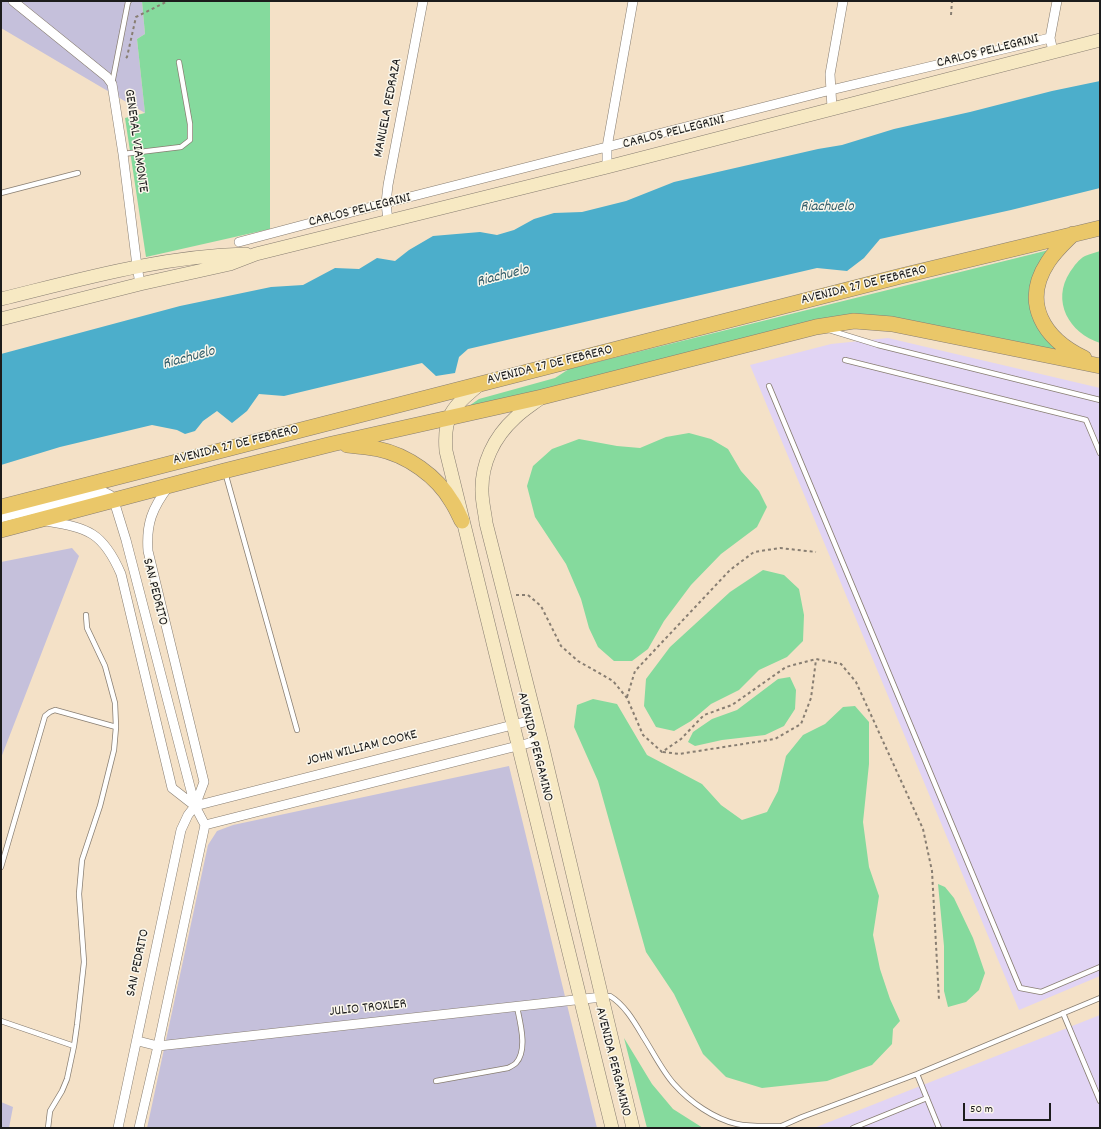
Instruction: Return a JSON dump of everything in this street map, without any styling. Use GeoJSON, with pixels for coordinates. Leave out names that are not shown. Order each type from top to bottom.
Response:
{"type":"FeatureCollection","features":[{"type":"Feature","properties":{"kind":"main road","name":"CARLOS PELLEGRINI"},"geometry":{"type":"LineString","coordinates":[[1,319],[140,284],[230,264],[256,254],[1100,40]]}},
{"type":"Feature","properties":{"kind":"main road","name":"AVENIDA 27 DE FEBRERO"},"geometry":{"type":"LineString","coordinates":[[1,506],[901,276],[1100,228]]}},
{"type":"Feature","properties":{"kind":"main road"},"geometry":{"type":"LineString","coordinates":[[1073,234],[1051,257],[1044,269],[1038,287],[1037,308],[1044,326],[1056,340],[1074,353],[1100,365]]}},
{"type":"Feature","properties":{"kind":"main road","name":"CARLOS PELLEGRINI"},"geometry":{"type":"LineString","coordinates":[[1,299],[137,266],[229,254],[256,254]]}},
{"type":"Feature","properties":{"kind":"main road","name":"AVENIDA 27 DE FEBRERO"},"geometry":{"type":"LineString","coordinates":[[1,530],[332,444],[542,397],[816,327],[854,321],[892,324],[1100,365]]}},
{"type":"Feature","properties":{"kind":"main road","name":"AVENIDA PERGAMINO"},"geometry":{"type":"LineString","coordinates":[[479,384],[454,408],[448,419],[445,437],[446,451],[612,1128]]}},
{"type":"Feature","properties":{"kind":"main road","name":"AVENIDA PERGAMINO"},"geometry":{"type":"LineString","coordinates":[[542,397],[515,417],[495,442],[488,456],[482,492],[486,523],[536,719],[633,1128]]}},
{"type":"Feature","properties":{"kind":"main road"},"geometry":{"type":"LineString","coordinates":[[332,444],[378,449],[400,456],[420,468],[438,483],[452,501],[462,521]]}},
{"type":"Feature","properties":{"kind":"street","name":"GENERAL VIAMONTE"},"geometry":{"type":"LineString","coordinates":[[13,1],[107,77],[112,84],[140,284]]}},
{"type":"Feature","properties":{"kind":"street","name":"MANUELA PEDRAZA"},"geometry":{"type":"LineString","coordinates":[[388,221],[386,203],[388,185],[423,1]]}},
{"type":"Feature","properties":{"kind":"street"},"geometry":{"type":"LineString","coordinates":[[607,166],[607,147],[633,1]]}},
{"type":"Feature","properties":{"kind":"street"},"geometry":{"type":"LineString","coordinates":[[832,108],[830,74],[843,1]]}},
{"type":"Feature","properties":{"kind":"street"},"geometry":{"type":"LineString","coordinates":[[1052,51],[1050,38],[1057,1]]}},
{"type":"Feature","properties":{"kind":"street","name":"CARLOS PELLEGRINI"},"geometry":{"type":"LineString","coordinates":[[239,242],[386,203],[831,90],[1050,38]]}},
{"type":"Feature","properties":{"kind":"street"},"geometry":{"type":"LineString","coordinates":[[996,51],[1006,64]]}},
{"type":"Feature","properties":{"kind":"street","name":"SAN PEDRITO"},"geometry":{"type":"LineString","coordinates":[[118,1128],[138,1041],[181,830],[188,815],[195,806],[204,782],[148,551],[147,537],[149,521],[155,506],[169,486]]}},
{"type":"Feature","properties":{"kind":"street"},"geometry":{"type":"LineString","coordinates":[[1,518],[104,492],[110,495],[114,501]]}},
{"type":"Feature","properties":{"kind":"street","name":"SAN PEDRITO"},"geometry":{"type":"LineString","coordinates":[[114,501],[126,540],[195,806],[204,825]]}},
{"type":"Feature","properties":{"kind":"street","name":"SAN PEDRITO"},"geometry":{"type":"LineString","coordinates":[[40,520],[82,528],[94,534],[114,559],[121,574],[172,788],[195,806]]}},
{"type":"Feature","properties":{"kind":"street","name":"JOHN WILLIAM COOKE"},"geometry":{"type":"LineString","coordinates":[[195,806],[536,719]]}},
{"type":"Feature","properties":{"kind":"street"},"geometry":{"type":"LineString","coordinates":[[139,1128],[158,1046],[204,825],[541,740]]}},
{"type":"Feature","properties":{"kind":"street","name":"JULIO TROXLER"},"geometry":{"type":"LineString","coordinates":[[138,1041],[158,1046],[602,997]]}},
{"type":"Feature","properties":{"kind":"lane"},"geometry":{"type":"LineString","coordinates":[[112,84],[128,1]]}},
{"type":"Feature","properties":{"kind":"lane"},"geometry":{"type":"LineString","coordinates":[[123,154],[181,147],[190,140],[190,124],[179,62]]}},
{"type":"Feature","properties":{"kind":"lane"},"geometry":{"type":"LineString","coordinates":[[1,193],[78,173]]}},
{"type":"Feature","properties":{"kind":"lane"},"geometry":{"type":"LineString","coordinates":[[816,327],[878,345],[1100,400]]}},
{"type":"Feature","properties":{"kind":"lane"},"geometry":{"type":"LineString","coordinates":[[845,360],[1086,420],[1100,453]]}},
{"type":"Feature","properties":{"kind":"lane"},"geometry":{"type":"LineString","coordinates":[[769,386],[1020,988],[1042,992],[1100,967]]}},
{"type":"Feature","properties":{"kind":"lane"},"geometry":{"type":"LineString","coordinates":[[224,471],[297,730]]}},
{"type":"Feature","properties":{"kind":"lane"},"geometry":{"type":"LineString","coordinates":[[48,1128],[50,1112],[62,1092],[67,1079],[74,1046],[84,962],[79,894],[82,860],[100,806],[114,750],[116,727],[115,703],[109,680],[105,666],[87,628],[86,614]]}},
{"type":"Feature","properties":{"kind":"lane"},"geometry":{"type":"LineString","coordinates":[[1,867],[46,716],[55,710],[116,727]]}},
{"type":"Feature","properties":{"kind":"lane"},"geometry":{"type":"LineString","coordinates":[[602,997],[610,996],[621,1004],[673,1083],[687,1098],[710,1113],[731,1122],[749,1126],[779,1127],[917,1074],[1100,998]]}},
{"type":"Feature","properties":{"kind":"lane"},"geometry":{"type":"LineString","coordinates":[[436,1081],[508,1068],[516,1063],[521,1050],[522,1037],[517,1007]]}},
{"type":"Feature","properties":{"kind":"lane"},"geometry":{"type":"LineString","coordinates":[[1063,1013],[1100,1101]]}},
{"type":"Feature","properties":{"kind":"lane"},"geometry":{"type":"LineString","coordinates":[[1,1021],[74,1046]]}},
{"type":"Feature","properties":{"kind":"lane"},"geometry":{"type":"LineString","coordinates":[[917,1074],[939,1128]]}},
{"type":"Feature","properties":{"kind":"lane"},"geometry":{"type":"LineString","coordinates":[[854,1128],[927,1098]]}},
{"type":"Feature","properties":{"kind":"path"},"geometry":{"type":"LineString","coordinates":[[116,64],[127,57],[136,17],[168,1]]}},
{"type":"Feature","properties":{"kind":"path"},"geometry":{"type":"LineString","coordinates":[[951,15],[952,1]]}},
{"type":"Feature","properties":{"kind":"path"},"geometry":{"type":"LineString","coordinates":[[627,698],[635,671],[730,570],[754,552],[780,548],[816,552]]}},
{"type":"Feature","properties":{"kind":"path"},"geometry":{"type":"LineString","coordinates":[[505,595],[528,595],[541,606],[561,646],[578,661],[612,681],[627,698],[643,735],[662,752],[679,754],[775,740],[801,724],[811,698],[816,660]]}},
{"type":"Feature","properties":{"kind":"path"},"geometry":{"type":"LineString","coordinates":[[662,752],[681,739],[704,715],[732,705],[786,667],[816,660],[841,664],[856,682],[922,829],[932,871],[938,1000]]}},
{"type":"Feature","properties":{"kind":"shaded area"},"geometry":{"type":"Polygon","coordinates":[[[1,1],[142,1],[145,34],[137,39],[145,113],[1,28],[1,1]]]}},
{"type":"Feature","properties":{"kind":"shaded area"},"geometry":{"type":"Polygon","coordinates":[[[888,338],[1100,388],[1100,976],[1019,1010],[750,365],[831,344],[888,338]]]}},
{"type":"Feature","properties":{"kind":"shaded area"},"geometry":{"type":"Polygon","coordinates":[[[72,548],[79,556],[1,758],[1,562],[72,548]]]}},
{"type":"Feature","properties":{"kind":"shaded area"},"geometry":{"type":"Polygon","coordinates":[[[509,766],[597,1128],[147,1128],[208,845],[217,831],[233,825],[509,766]]]}},
{"type":"Feature","properties":{"kind":"shaded area"},"geometry":{"type":"Polygon","coordinates":[[[1100,1015],[1100,1128],[814,1128],[1100,1015]]]}},
{"type":"Feature","properties":{"kind":"shaded area"},"geometry":{"type":"Polygon","coordinates":[[[1,1102],[13,1107],[9,1128],[1,1128],[1,1102]]]}},
{"type":"Feature","properties":{"kind":"green space"},"geometry":{"type":"Polygon","coordinates":[[[142,1],[270,1],[270,229],[146,257],[125,118],[145,113],[137,39],[145,34],[142,1]]]}},
{"type":"Feature","properties":{"kind":"green space"},"geometry":{"type":"Polygon","coordinates":[[[1053,249],[1032,299],[1067,355],[883,316],[466,408],[479,399],[555,378],[569,369],[1053,249]]]}},
{"type":"Feature","properties":{"kind":"green space"},"geometry":{"type":"Polygon","coordinates":[[[1100,251],[1100,343],[1080,332],[1072,324],[1066,315],[1062,294],[1070,272],[1077,263],[1085,256],[1100,251]]]}},
{"type":"Feature","properties":{"kind":"green space"},"geometry":{"type":"Polygon","coordinates":[[[689,433],[711,439],[728,449],[741,471],[759,491],[767,507],[757,527],[721,554],[691,585],[664,621],[648,649],[632,661],[614,661],[598,647],[589,628],[581,599],[566,564],[535,517],[527,486],[533,466],[552,449],[579,439],[617,446],[640,448],[666,437],[689,433]]]}},
{"type":"Feature","properties":{"kind":"green space"},"geometry":{"type":"Polygon","coordinates":[[[763,570],[784,575],[799,589],[804,615],[803,641],[787,657],[759,670],[739,690],[711,704],[691,721],[674,731],[656,727],[644,706],[646,679],[670,647],[730,592],[763,570]]]}},
{"type":"Feature","properties":{"kind":"green space"},"geometry":{"type":"Polygon","coordinates":[[[790,677],[796,690],[795,709],[784,726],[765,735],[722,740],[695,746],[688,742],[693,732],[712,719],[737,710],[778,679],[790,677]]]}},
{"type":"Feature","properties":{"kind":"green space"},"geometry":{"type":"Polygon","coordinates":[[[593,699],[617,704],[647,755],[702,784],[721,805],[742,820],[767,812],[778,791],[786,756],[803,735],[825,724],[843,707],[855,706],[869,722],[869,764],[863,822],[869,867],[879,896],[873,935],[880,969],[890,999],[900,1021],[893,1029],[892,1044],[872,1065],[827,1081],[762,1088],[726,1077],[703,1054],[674,994],[646,952],[598,781],[574,727],[577,705],[593,699]]]}},
{"type":"Feature","properties":{"kind":"green space"},"geometry":{"type":"Polygon","coordinates":[[[938,884],[945,887],[954,898],[973,938],[985,973],[979,990],[966,1002],[948,1007],[944,991],[944,946],[938,884]]]}},
{"type":"Feature","properties":{"kind":"green space"},"geometry":{"type":"Polygon","coordinates":[[[624,1038],[652,1084],[673,1109],[703,1128],[647,1128],[624,1038]]]}},
{"type":"Feature","properties":{"kind":"water","name":"Riachuelo"},"geometry":{"type":"Polygon","coordinates":[[[1100,81],[1100,188],[1011,210],[880,239],[864,258],[847,271],[817,268],[468,349],[459,357],[455,373],[436,376],[422,363],[284,396],[259,394],[247,411],[232,423],[217,411],[203,421],[195,431],[185,434],[177,430],[152,425],[60,447],[1,465],[1,354],[180,306],[271,287],[303,285],[335,268],[359,269],[377,258],[395,261],[409,250],[433,236],[480,232],[497,235],[514,230],[534,219],[554,213],[582,212],[626,201],[674,182],[818,149],[842,145],[894,129],[1100,81]]]}}]}
